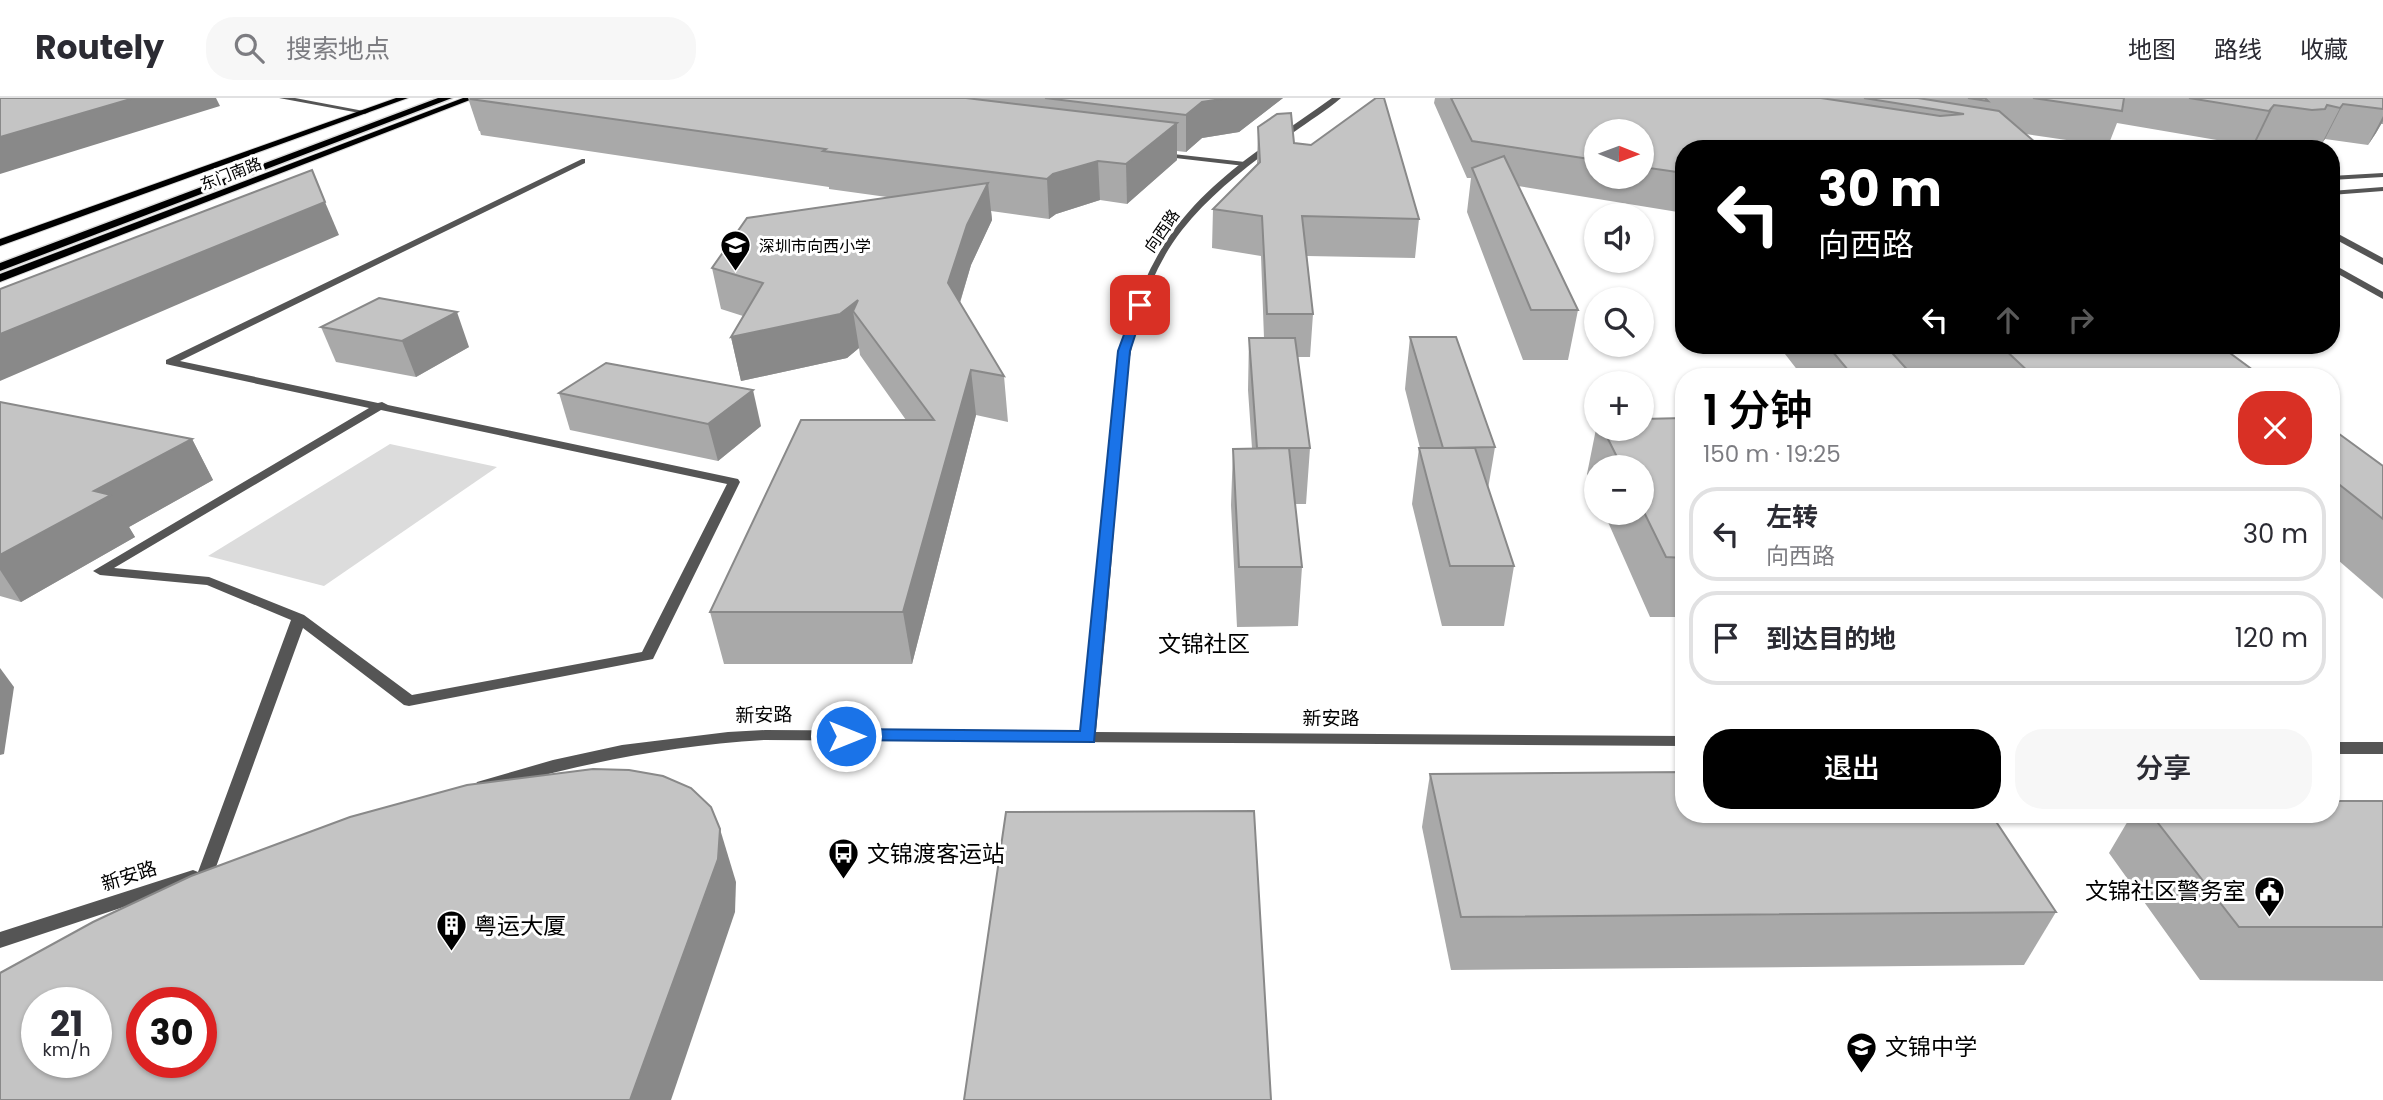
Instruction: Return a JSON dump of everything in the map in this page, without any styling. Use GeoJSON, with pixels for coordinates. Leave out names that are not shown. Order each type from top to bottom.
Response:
{"type":"FeatureCollection","features":[{"type":"Feature","properties":{"kind":"highway"},"geometry":{"type":"LineString","coordinates":[[0,267],[447,98]]}},
{"type":"Feature","properties":{"kind":"main road","name":"东门南路"},"geometry":{"type":"LineString","coordinates":[[0,243],[404,98]]}},
{"type":"Feature","properties":{"kind":"main road","name":"东门南路"},"geometry":{"type":"LineString","coordinates":[[0,278],[471,98]]}},
{"type":"Feature","properties":{"kind":"street"},"geometry":{"type":"LineString","coordinates":[[283,98],[365,112]]}},
{"type":"Feature","properties":{"kind":"street","name":"向西路"},"geometry":{"type":"LineString","coordinates":[[1088,737],[1124,351],[1147,282],[1177,231],[1245,164],[1337,98]]}},
{"type":"Feature","properties":{"kind":"street"},"geometry":{"type":"LineString","coordinates":[[1149,153],[1245,164]]}},
{"type":"Feature","properties":{"kind":"street"},"geometry":{"type":"LineString","coordinates":[[382,405],[100,571],[209,581],[299,618],[409,701],[648,656],[734,482],[382,405],[170,362],[582,161]]}},
{"type":"Feature","properties":{"kind":"street"},"geometry":{"type":"LineString","coordinates":[[2340,177],[2383,175]]}},
{"type":"Feature","properties":{"kind":"street"},"geometry":{"type":"LineString","coordinates":[[2340,192],[2383,189]]}},
{"type":"Feature","properties":{"kind":"street"},"geometry":{"type":"LineString","coordinates":[[2340,238],[2383,262]]}},
{"type":"Feature","properties":{"kind":"street"},"geometry":{"type":"LineString","coordinates":[[2340,271],[2383,296]]}},
{"type":"Feature","properties":{"kind":"street"},"geometry":{"type":"LineString","coordinates":[[206,873],[299,618]]}},
{"type":"Feature","properties":{"kind":"street","name":"新安路"},"geometry":{"type":"LineString","coordinates":[[466,791],[531,771],[618,750],[691,738],[765,735],[1675,741]]}},
{"type":"Feature","properties":{"kind":"street"},"geometry":{"type":"LineString","coordinates":[[2340,748],[2383,748]]}},
{"type":"Feature","properties":{"kind":"street","name":"新安路"},"geometry":{"type":"LineString","coordinates":[[0,940],[232,865]]}},
{"type":"Feature","properties":{"kind":"shaded area"},"geometry":{"type":"Polygon","coordinates":[[[390,444],[497,467],[324,586],[208,556],[390,444]]]}},
{"type":"Feature","properties":{"kind":"building"},"geometry":{"type":"Polygon","coordinates":[[[0,98],[134,98],[0,137],[0,98]]]}},
{"type":"Feature","properties":{"kind":"building"},"geometry":{"type":"Polygon","coordinates":[[[966,98],[1177,123],[1126,164],[1098,161],[1053,174],[1047,179],[823,151],[826,149],[470,99],[966,98]]]}},
{"type":"Feature","properties":{"kind":"building"},"geometry":{"type":"Polygon","coordinates":[[[1045,98],[1228,98],[1202,102],[1186,115],[1045,98]]]}},
{"type":"Feature","properties":{"kind":"building"},"geometry":{"type":"Polygon","coordinates":[[[1376,98],[1384,98],[1419,219],[1302,216],[1313,314],[1267,314],[1262,216],[1213,209],[1260,162],[1258,127],[1277,114],[1291,113],[1294,143],[1311,145],[1376,98]]]}},
{"type":"Feature","properties":{"kind":"building"},"geometry":{"type":"Polygon","coordinates":[[[1451,98],[1821,98],[1940,116],[1964,114],[1864,98],[1918,98],[1999,111],[2033,140],[1675,140],[1675,172],[1654,169],[1654,119],[1584,119],[1584,158],[1472,141],[1451,98]]]}},
{"type":"Feature","properties":{"kind":"building"},"geometry":{"type":"Polygon","coordinates":[[[2033,98],[2124,98],[2122,111],[2033,98]]]}},
{"type":"Feature","properties":{"kind":"building"},"geometry":{"type":"Polygon","coordinates":[[[2189,98],[2383,98],[2383,109],[2343,104],[2340,108],[2327,105],[2325,109],[2312,110],[2274,105],[2269,111],[2189,98]]]}},
{"type":"Feature","properties":{"kind":"building"},"geometry":{"type":"Polygon","coordinates":[[[1504,156],[1578,310],[1531,310],[1472,168],[1504,156]]]}},
{"type":"Feature","properties":{"kind":"building"},"geometry":{"type":"Polygon","coordinates":[[[312,170],[325,202],[0,334],[0,289],[312,170]]]}},
{"type":"Feature","properties":{"kind":"building"},"geometry":{"type":"Polygon","coordinates":[[[988,183],[967,225],[948,283],[1004,376],[971,370],[903,612],[710,612],[801,420],[934,420],[853,311],[858,300],[840,314],[731,337],[763,283],[712,268],[747,218],[988,183]]]}},
{"type":"Feature","properties":{"kind":"building"},"geometry":{"type":"Polygon","coordinates":[[[379,298],[457,312],[402,341],[321,327],[379,298]]]}},
{"type":"Feature","properties":{"kind":"building"},"geometry":{"type":"Polygon","coordinates":[[[1410,337],[1456,337],[1495,447],[1443,448],[1410,337]]]}},
{"type":"Feature","properties":{"kind":"building"},"geometry":{"type":"Polygon","coordinates":[[[1249,338],[1295,338],[1310,448],[1257,448],[1249,338]]]}},
{"type":"Feature","properties":{"kind":"building"},"geometry":{"type":"Polygon","coordinates":[[[1835,354],[1893,354],[1906,368],[1846,368],[1835,354]]]}},
{"type":"Feature","properties":{"kind":"building"},"geometry":{"type":"Polygon","coordinates":[[[2010,354],[2231,354],[2250,368],[2024,368],[2010,354]]]}},
{"type":"Feature","properties":{"kind":"building"},"geometry":{"type":"Polygon","coordinates":[[[606,363],[753,390],[708,424],[559,393],[606,363]]]}},
{"type":"Feature","properties":{"kind":"building"},"geometry":{"type":"Polygon","coordinates":[[[0,402],[192,439],[94,491],[111,495],[0,555],[0,402]]]}},
{"type":"Feature","properties":{"kind":"building"},"geometry":{"type":"Polygon","coordinates":[[[1675,418],[1675,558],[1666,557],[1650,525],[1654,525],[1654,455],[1616,455],[1609,441],[1654,441],[1654,419],[1675,418]]]}},
{"type":"Feature","properties":{"kind":"building"},"geometry":{"type":"Polygon","coordinates":[[[2340,435],[2383,466],[2383,519],[2340,485],[2340,435]]]}},
{"type":"Feature","properties":{"kind":"building"},"geometry":{"type":"Polygon","coordinates":[[[1289,448],[1302,567],[1239,567],[1233,449],[1289,448]]]}},
{"type":"Feature","properties":{"kind":"building"},"geometry":{"type":"Polygon","coordinates":[[[1419,448],[1475,448],[1514,566],[1450,566],[1419,448]]]}},
{"type":"Feature","properties":{"kind":"building","name":"粤运大厦"},"geometry":{"type":"Polygon","coordinates":[[[593,769],[629,770],[663,776],[691,788],[711,807],[720,829],[718,859],[630,1100],[0,1100],[0,973],[93,922],[191,876],[350,817],[467,785],[593,769]]]}},
{"type":"Feature","properties":{"kind":"building"},"geometry":{"type":"Polygon","coordinates":[[[1675,772],[1675,823],[1997,823],[2056,912],[1461,917],[1430,774],[1675,772]]]}},
{"type":"Feature","properties":{"kind":"building"},"geometry":{"type":"Polygon","coordinates":[[[2340,801],[2383,801],[2383,927],[2239,927],[2158,823],[2340,823],[2340,801]]]}},
{"type":"Feature","properties":{"kind":"building"},"geometry":{"type":"Polygon","coordinates":[[[1254,811],[1271,1100],[964,1100],[1006,812],[1254,811]]]}},
{"type":"Feature","properties":{"kind":"place","name":"深圳市向西小学"},"geometry":{"type":"Point","coordinates":[736,273]}},
{"type":"Feature","properties":{"kind":"place","name":"文锦渡客运站"},"geometry":{"type":"Point","coordinates":[844,881]}},
{"type":"Feature","properties":{"kind":"place","name":"文锦社区警务室"},"geometry":{"type":"Point","coordinates":[2269,918]}},
{"type":"Feature","properties":{"kind":"place","name":"粤运大厦"},"geometry":{"type":"Point","coordinates":[451,953]}},
{"type":"Feature","properties":{"kind":"place","name":"文锦中学"},"geometry":{"type":"Point","coordinates":[1862,1074]}},
{"type":"Feature","properties":{"kind":"district","name":"文锦社区"},"geometry":{"type":"Point","coordinates":[1204,644]}},
{"type":"Feature","properties":{"kind":"route"},"geometry":{"type":"LineString","coordinates":[[846,736],[1088,737],[1124,351],[1140,305]]}}]}
